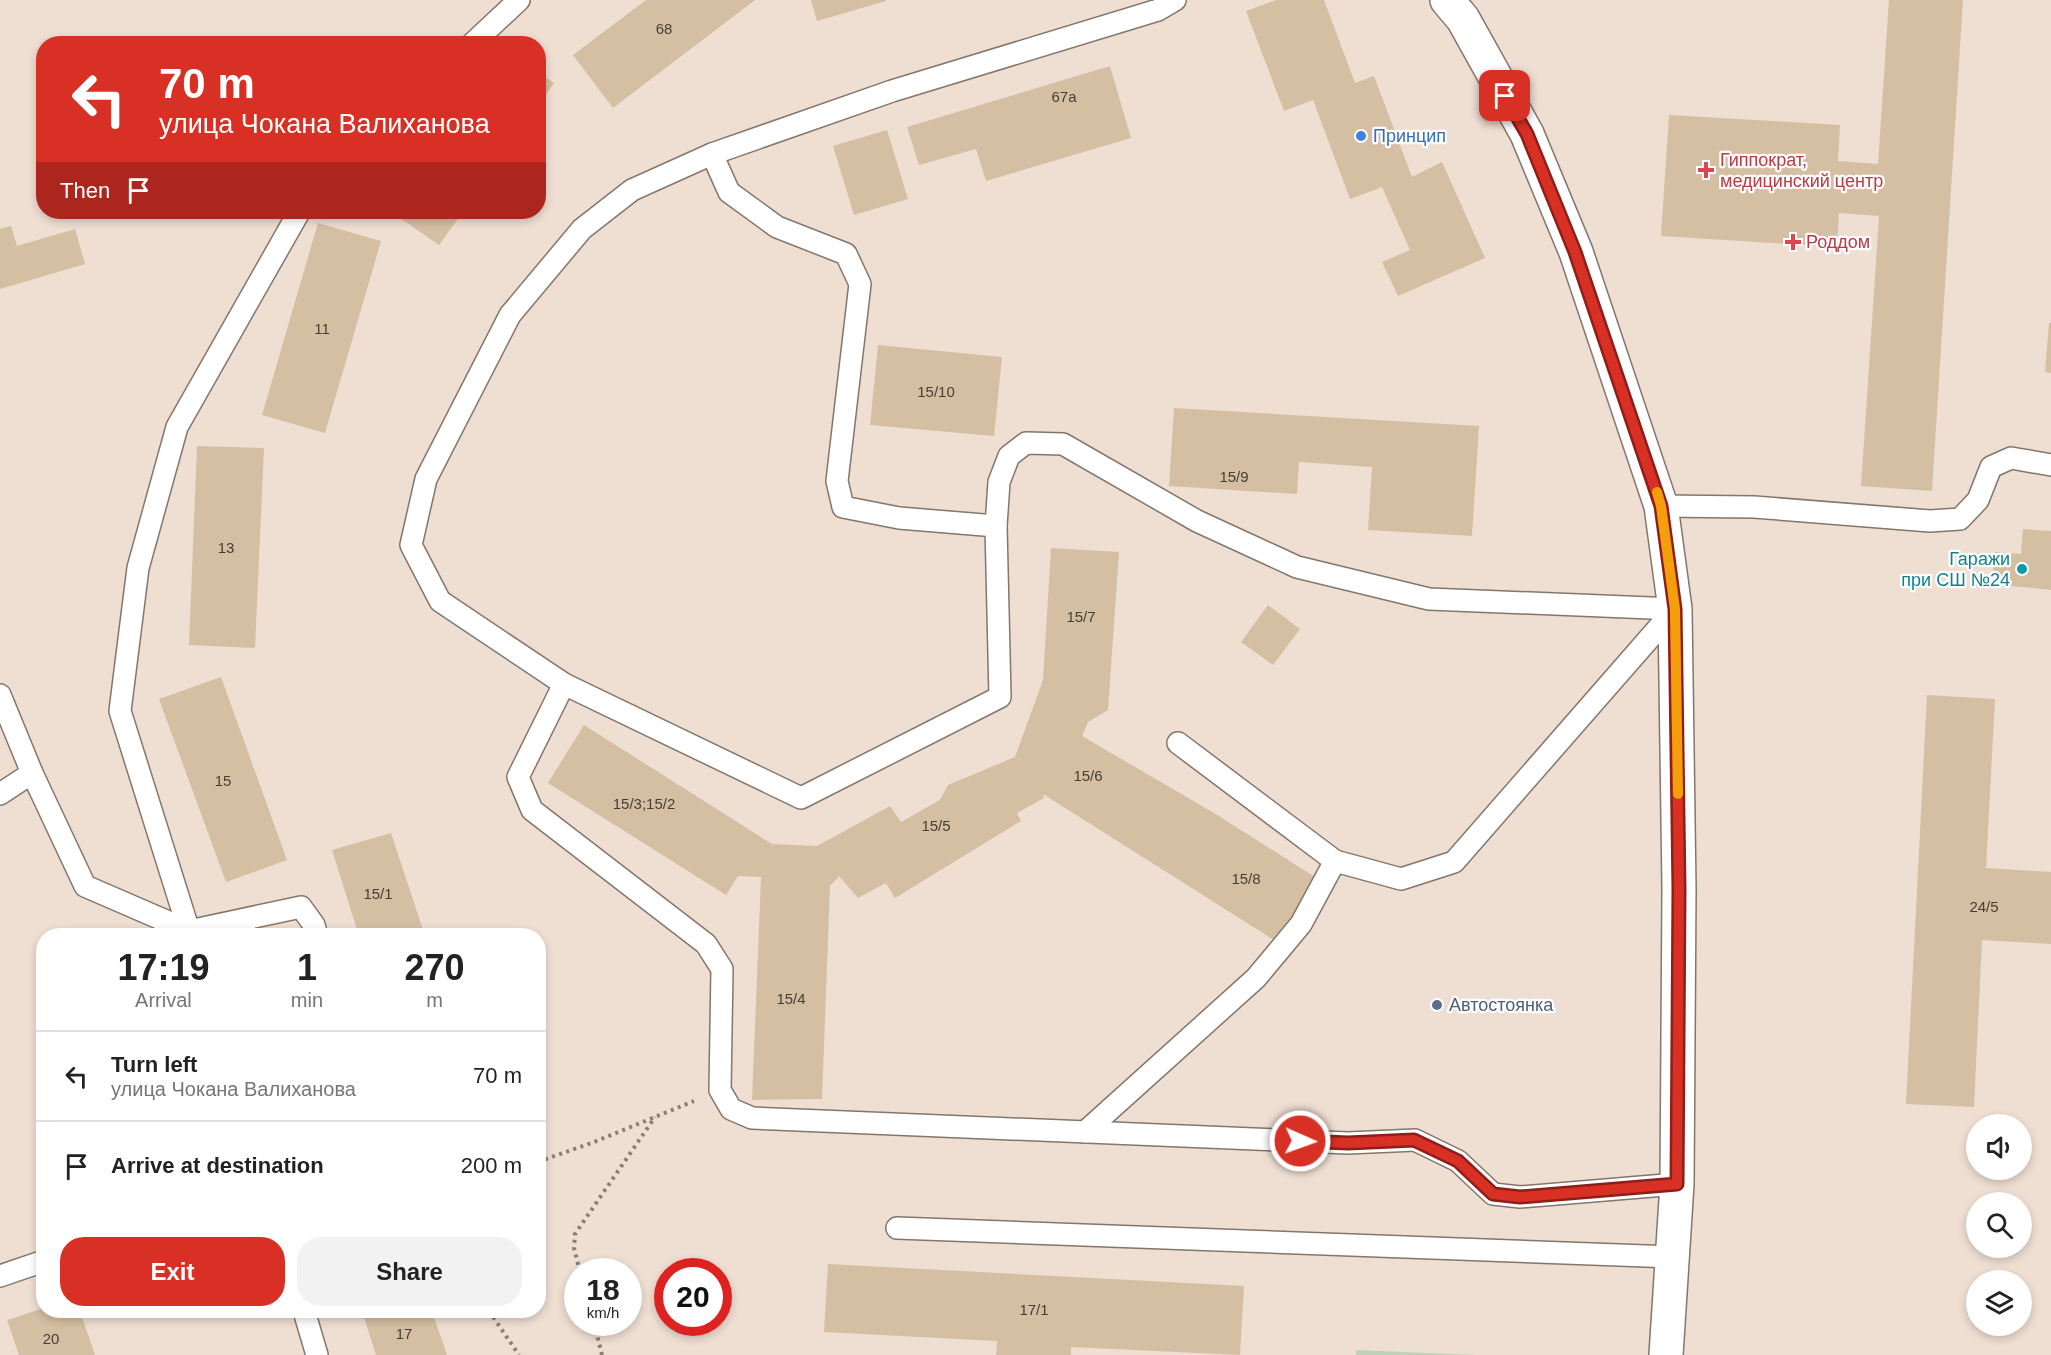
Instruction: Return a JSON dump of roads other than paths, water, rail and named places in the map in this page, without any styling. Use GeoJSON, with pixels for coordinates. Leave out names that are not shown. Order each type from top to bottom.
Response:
{"type":"FeatureCollection","features":[{"type":"Feature","properties":{"kind":"street"},"geometry":{"type":"LineString","coordinates":[[1459,6],[1527,134],[1571,241],[1661,506],[1675,609],[1679,889],[1677,1184],[1666,1355]]}},
{"type":"Feature","properties":{"kind":"lane"},"geometry":{"type":"LineString","coordinates":[[481,36],[519,0]]}},
{"type":"Feature","properties":{"kind":"lane"},"geometry":{"type":"LineString","coordinates":[[1175,0],[1158,10],[892,91],[712,154],[632,190],[582,230],[510,315],[426,479],[411,545],[440,601],[564,684],[801,798],[1000,697],[996,526],[999,482],[1009,456],[1026,443],[1063,444],[1197,521],[1297,567],[1429,599],[1675,609]]}},
{"type":"Feature","properties":{"kind":"lane"},"geometry":{"type":"LineString","coordinates":[[712,154],[729,192],[777,227],[846,254],[860,284],[837,481],[843,507],[900,518],[996,526]]}},
{"type":"Feature","properties":{"kind":"lane"},"geometry":{"type":"LineString","coordinates":[[187,928],[120,711],[138,568],[177,427],[295,219]]}},
{"type":"Feature","properties":{"kind":"lane"},"geometry":{"type":"LineString","coordinates":[[1661,506],[1754,507],[1930,521],[1960,519],[1978,500],[1991,467],[2011,458],[2051,465]]}},
{"type":"Feature","properties":{"kind":"lane"},"geometry":{"type":"LineString","coordinates":[[1178,743],[1335,861],[1401,879],[1454,862],[1675,609]]}},
{"type":"Feature","properties":{"kind":"lane"},"geometry":{"type":"LineString","coordinates":[[564,684],[519,777],[532,810],[706,944],[722,969],[720,1090],[731,1109],[752,1118],[1348,1143],[1414,1140],[1458,1161],[1493,1194],[1520,1197],[1677,1184]]}},
{"type":"Feature","properties":{"kind":"lane"},"geometry":{"type":"LineString","coordinates":[[0,695],[32,773],[85,886],[176,928]]}},
{"type":"Feature","properties":{"kind":"lane"},"geometry":{"type":"LineString","coordinates":[[0,794],[32,773]]}},
{"type":"Feature","properties":{"kind":"lane"},"geometry":{"type":"LineString","coordinates":[[1085,1132],[1256,978],[1301,924],[1335,861]]}},
{"type":"Feature","properties":{"kind":"lane"},"geometry":{"type":"LineString","coordinates":[[214,928],[302,907],[315,928]]}},
{"type":"Feature","properties":{"kind":"lane"},"geometry":{"type":"LineString","coordinates":[[897,1228],[1672,1257]]}},
{"type":"Feature","properties":{"kind":"lane"},"geometry":{"type":"LineString","coordinates":[[0,1276],[36,1264]]}},
{"type":"Feature","properties":{"kind":"lane"},"geometry":{"type":"LineString","coordinates":[[306,1318],[317,1355]]}},
{"type":"Feature","properties":{"kind":"place","name":"Принцип"},"geometry":{"type":"Point","coordinates":[1361,136]}},
{"type":"Feature","properties":{"kind":"place","name":"Гиппократ, медицинский центр"},"geometry":{"type":"Point","coordinates":[1706,170]}},
{"type":"Feature","properties":{"kind":"place","name":"Роддом"},"geometry":{"type":"Point","coordinates":[1793,242]}},
{"type":"Feature","properties":{"kind":"place","name":"Гаражи при СШ №24"},"geometry":{"type":"Point","coordinates":[2022,569]}},
{"type":"Feature","properties":{"kind":"place","name":"Автостоянка"},"geometry":{"type":"Point","coordinates":[1437,1005]}}]}
